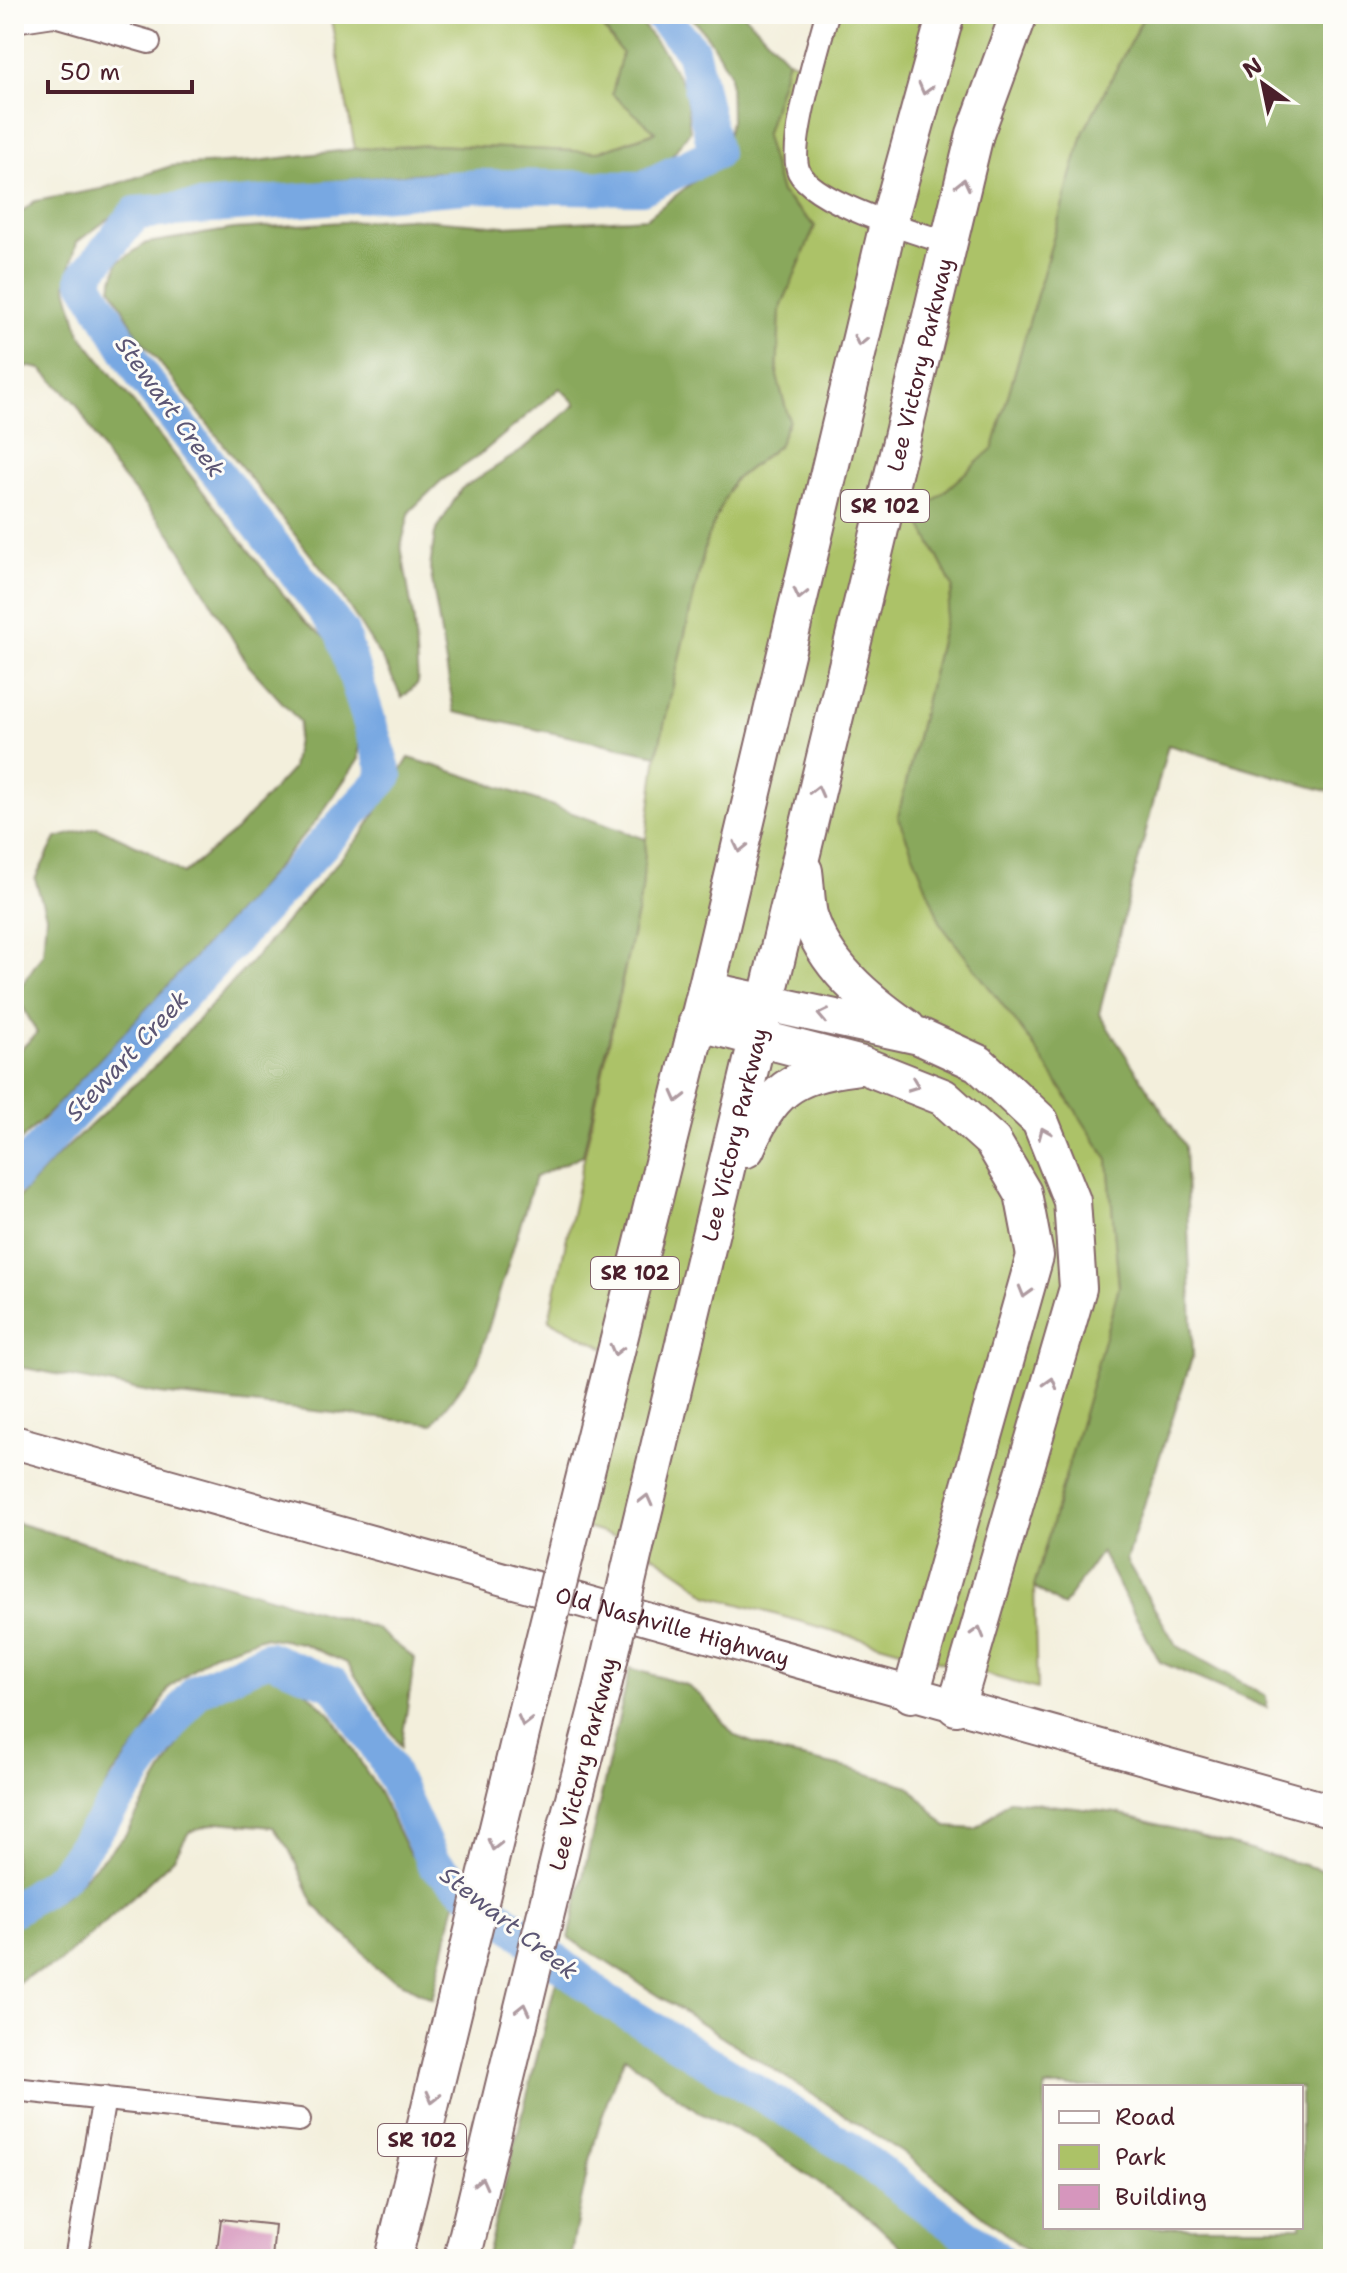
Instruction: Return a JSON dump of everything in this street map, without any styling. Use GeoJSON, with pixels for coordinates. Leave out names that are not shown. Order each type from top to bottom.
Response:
{"type":"FeatureCollection","features":[{"type":"Feature","properties":{"kind":"main road","name":"SR 102"},"geometry":{"type":"LineString","coordinates":[[393,2259],[702,1006],[888,224],[946,14]]}},
{"type":"Feature","properties":{"kind":"main road","name":"Lee Victory Parkway"},"geometry":{"type":"LineString","coordinates":[[462,2259],[603,1686],[975,134],[1019,14]]}},
{"type":"Feature","properties":{"kind":"main road"},"geometry":{"type":"LineString","coordinates":[[802,852],[809,915],[825,950],[850,983],[881,1010],[919,1036],[978,1063],[1040,1121],[1072,1201],[1078,1288],[956,1707]]}},
{"type":"Feature","properties":{"kind":"main road"},"geometry":{"type":"LineString","coordinates":[[702,1006],[765,1003],[919,1036]]}},
{"type":"Feature","properties":{"kind":"main road"},"geometry":{"type":"LineString","coordinates":[[702,1006],[759,1038],[862,1065],[943,1097],[993,1142],[1023,1193],[1035,1256],[911,1694]]}},
{"type":"Feature","properties":{"kind":"main road"},"geometry":{"type":"LineString","coordinates":[[677,1371],[703,1322],[744,1153],[759,1119],[790,1084],[810,1075],[862,1065]]}},
{"type":"Feature","properties":{"kind":"main road","name":"Old Nashville Highway"},"geometry":{"type":"LineString","coordinates":[[14,1442],[1333,1811]]}},
{"type":"Feature","properties":{"kind":"street"},"geometry":{"type":"LineString","coordinates":[[827,14],[798,132],[795,154],[799,173],[821,192],[888,224],[949,243]]}},
{"type":"Feature","properties":{"kind":"street"},"geometry":{"type":"LineString","coordinates":[[14,21],[54,15],[149,42]]}},
{"type":"Feature","properties":{"kind":"street"},"geometry":{"type":"LineString","coordinates":[[14,2089],[299,2120]]}},
{"type":"Feature","properties":{"kind":"street"},"geometry":{"type":"LineString","coordinates":[[76,2259],[104,2098]]}},
{"type":"Feature","properties":{"kind":"green space"},"geometry":{"type":"Polygon","coordinates":[[[330,14],[593,14],[622,53],[657,131],[598,152],[434,145],[355,149],[330,14]]]}},
{"type":"Feature","properties":{"kind":"green space"},"geometry":{"type":"Polygon","coordinates":[[[593,14],[634,14],[663,51],[685,88],[690,131],[670,158],[629,176],[527,178],[436,172],[235,190],[126,206],[77,242],[66,284],[80,334],[305,622],[333,644],[359,715],[359,759],[317,820],[257,890],[60,1102],[14,1147],[14,1056],[37,1033],[16,994],[43,953],[46,915],[35,879],[56,838],[97,827],[149,851],[183,874],[234,832],[292,769],[300,722],[248,665],[171,534],[109,462],[76,403],[41,369],[14,364],[14,218],[35,201],[101,189],[171,166],[434,145],[598,152],[656,132],[612,94],[622,53],[593,14]]]}},
{"type":"Feature","properties":{"kind":"green space"},"geometry":{"type":"Polygon","coordinates":[[[689,14],[744,14],[788,60],[765,136],[781,193],[815,226],[780,310],[777,376],[789,420],[778,446],[733,481],[707,538],[657,755],[454,712],[430,568],[435,533],[461,489],[521,451],[576,404],[560,388],[477,457],[441,481],[410,511],[401,546],[414,622],[418,683],[402,698],[387,667],[339,591],[137,334],[111,287],[118,262],[147,243],[234,229],[406,218],[504,226],[647,218],[721,160],[731,121],[730,73],[708,37],[689,14]]]}},
{"type":"Feature","properties":{"kind":"green space"},"geometry":{"type":"Polygon","coordinates":[[[827,14],[1145,14],[1084,131],[993,449],[917,516],[953,587],[898,817],[1031,1042],[1108,1160],[1119,1287],[1034,1587],[1037,1689],[707,1595],[636,1543],[573,1524],[615,1353],[549,1320],[642,890],[657,755],[707,538],[733,481],[778,446],[789,420],[777,376],[780,310],[815,226],[781,193],[765,136],[788,60],[813,70],[827,14]]]}},
{"type":"Feature","properties":{"kind":"green space"},"geometry":{"type":"Polygon","coordinates":[[[1145,14],[1333,14],[1333,793],[1168,745],[1099,1014],[1185,1146],[1193,1355],[1126,1560],[1176,1645],[1266,1696],[1267,1708],[1160,1662],[1101,1552],[1063,1606],[1034,1587],[1119,1287],[1108,1160],[1031,1042],[942,926],[898,817],[953,587],[917,516],[993,448],[1084,131],[1145,14]]]}},
{"type":"Feature","properties":{"kind":"green space"},"geometry":{"type":"Polygon","coordinates":[[[409,758],[646,839],[642,890],[583,1155],[535,1177],[477,1365],[433,1424],[160,1394],[14,1366],[14,1202],[52,1161],[158,1063],[252,961],[363,833],[409,758]]]}},
{"type":"Feature","properties":{"kind":"green space"},"geometry":{"type":"Polygon","coordinates":[[[14,1522],[375,1628],[415,1659],[401,1747],[347,1663],[301,1643],[263,1637],[212,1654],[169,1688],[143,1737],[112,1776],[82,1833],[46,1876],[14,1895],[14,1522]]]}},
{"type":"Feature","properties":{"kind":"green space"},"geometry":{"type":"Polygon","coordinates":[[[630,1668],[686,1685],[701,1696],[735,1736],[780,1753],[909,1786],[947,1827],[976,1829],[1010,1800],[1117,1813],[1333,1873],[1333,2259],[1037,2259],[905,2154],[569,1938],[630,1668]]]}},
{"type":"Feature","properties":{"kind":"green space"},"geometry":{"type":"Polygon","coordinates":[[[259,1672],[297,1682],[333,1717],[379,1792],[409,1853],[456,1899],[432,1999],[376,1969],[361,1950],[315,1906],[290,1851],[273,1827],[218,1822],[189,1832],[174,1858],[56,1965],[27,1976],[14,1985],[14,1925],[67,1894],[124,1837],[204,1700],[259,1672]]]}},
{"type":"Feature","properties":{"kind":"green space"},"geometry":{"type":"Polygon","coordinates":[[[557,1977],[715,2085],[820,2143],[974,2259],[914,2259],[876,2224],[800,2170],[754,2139],[700,2113],[625,2057],[598,2130],[570,2259],[486,2259],[557,1977]]]}},
{"type":"Feature","properties":{"kind":"building"},"geometry":{"type":"Polygon","coordinates":[[[221,2219],[275,2225],[272,2259],[216,2259],[221,2219]]]}},
{"type":"Feature","properties":{"kind":"waterway","name":"Stewart Creek"},"geometry":{"type":"LineString","coordinates":[[14,1177],[386,776],[342,633],[143,377],[83,278],[136,213],[478,186],[642,188],[715,153],[692,50],[659,14]]}},
{"type":"Feature","properties":{"kind":"waterway","name":"Stewart Creek"},"geometry":{"type":"LineString","coordinates":[[14,1909],[62,1877],[196,1691],[268,1658],[335,1685],[386,1761],[434,1864],[606,2000],[844,2145],[998,2259]]}}]}
